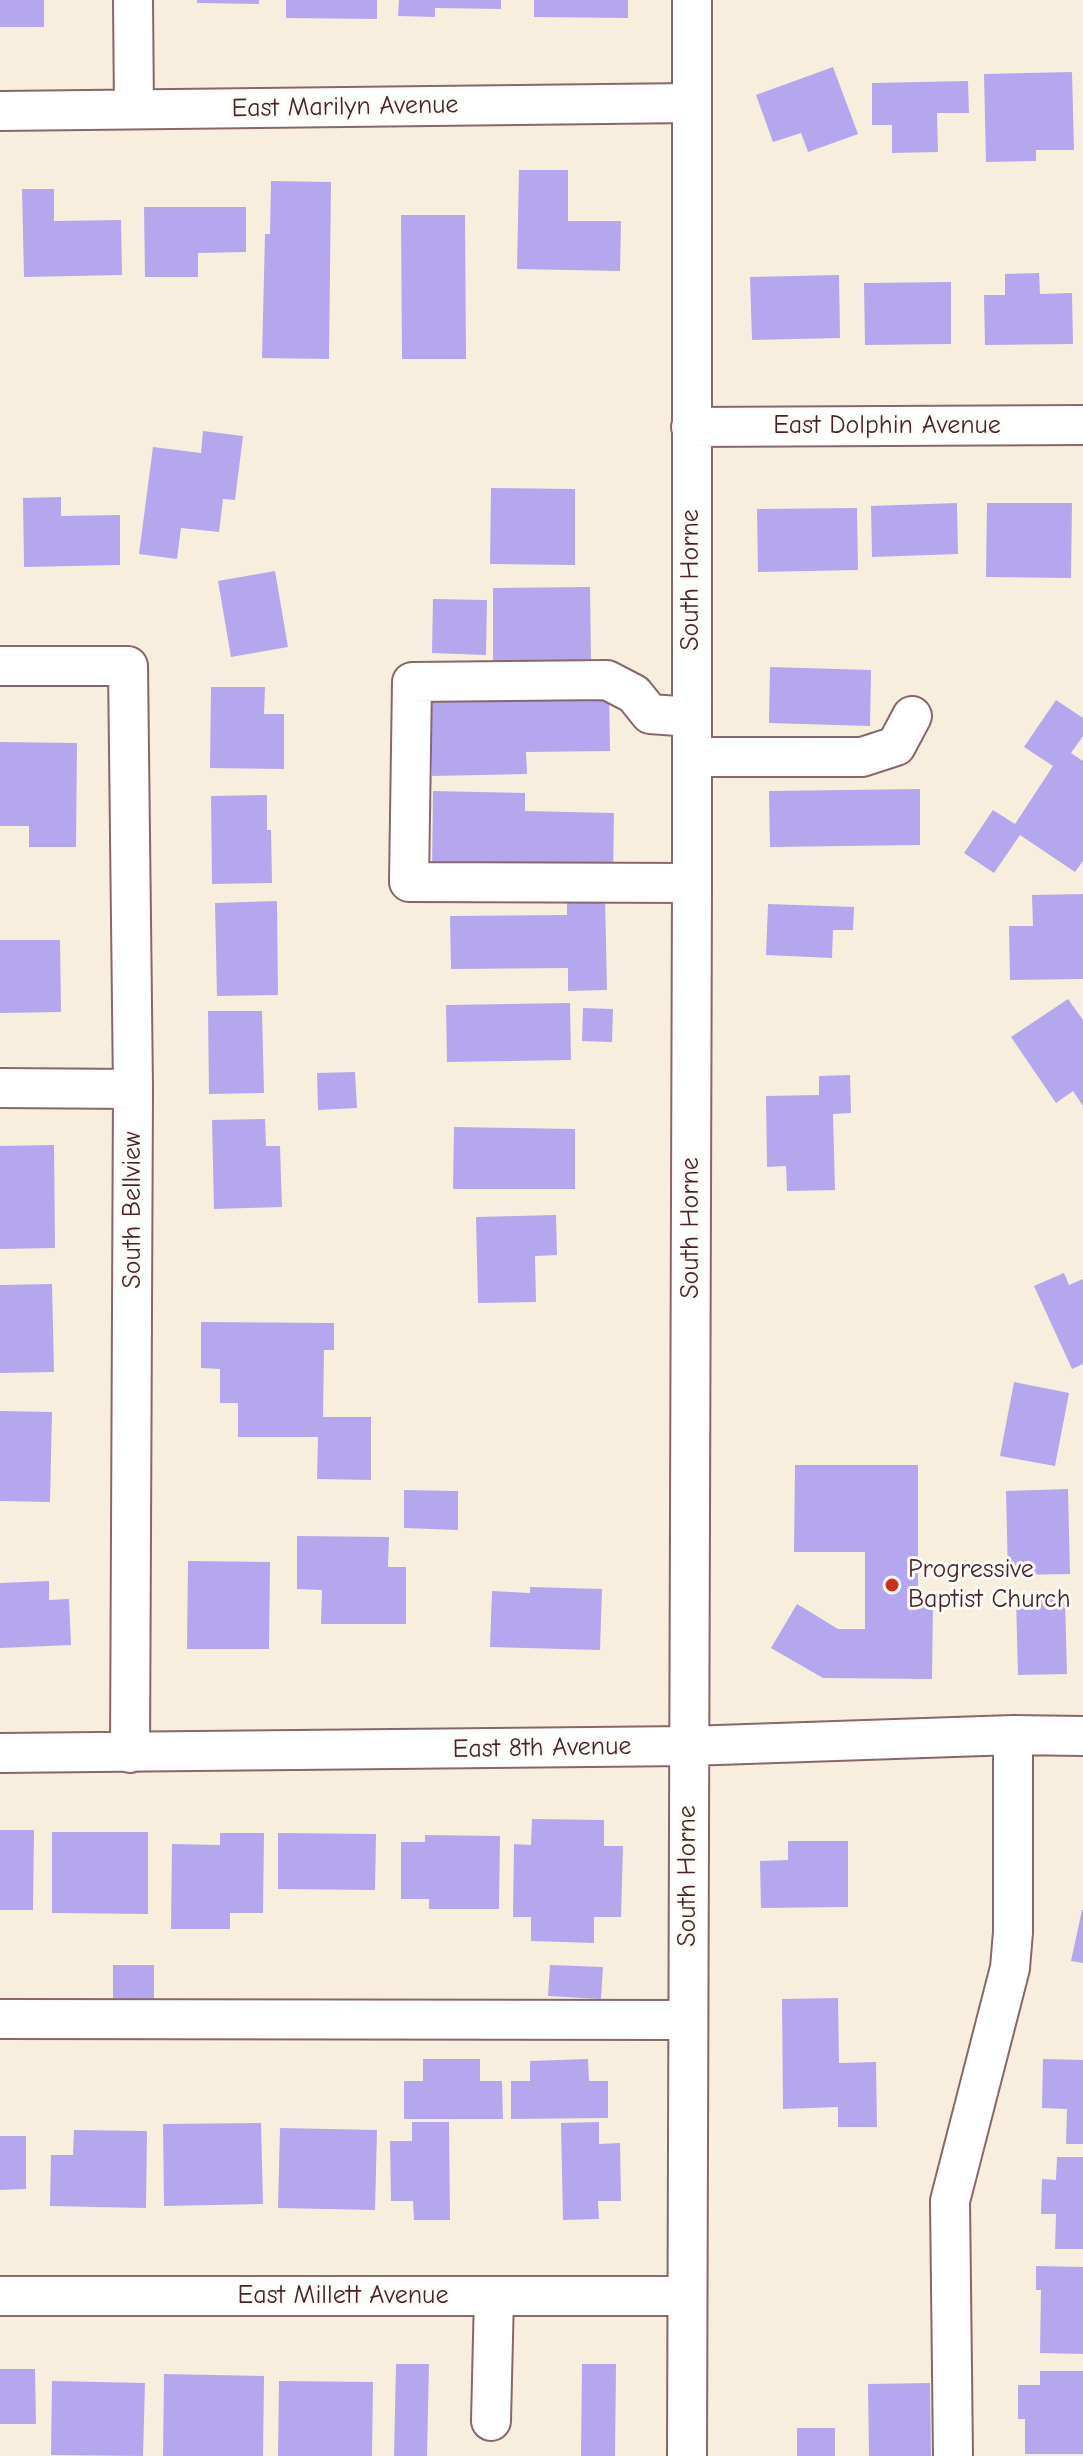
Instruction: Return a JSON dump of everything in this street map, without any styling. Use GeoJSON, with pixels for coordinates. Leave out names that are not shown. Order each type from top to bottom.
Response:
{"type":"FeatureCollection","features":[{"type":"Feature","properties":{"kind":"street"},"geometry":{"type":"LineString","coordinates":[[133,0],[134,109]]}},
{"type":"Feature","properties":{"kind":"street","name":"South Horne"},"geometry":{"type":"LineString","coordinates":[[687,2456],[692,0]]}},
{"type":"Feature","properties":{"kind":"street","name":"East Marilyn Avenue"},"geometry":{"type":"LineString","coordinates":[[0,111],[691,103]]}},
{"type":"Feature","properties":{"kind":"street","name":"East Dolphin Avenue"},"geometry":{"type":"LineString","coordinates":[[691,427],[1083,425]]}},
{"type":"Feature","properties":{"kind":"street","name":"South Bellview"},"geometry":{"type":"LineString","coordinates":[[0,666],[128,666],[133,1089],[130,1753]]}},
{"type":"Feature","properties":{"kind":"street"},"geometry":{"type":"LineString","coordinates":[[692,717],[650,714],[634,694],[607,680],[412,682],[409,882],[692,883]]}},
{"type":"Feature","properties":{"kind":"street"},"geometry":{"type":"LineString","coordinates":[[692,757],[862,757],[896,746],[912,716]]}},
{"type":"Feature","properties":{"kind":"street"},"geometry":{"type":"LineString","coordinates":[[0,1088],[133,1089]]}},
{"type":"Feature","properties":{"kind":"street"},"geometry":{"type":"LineString","coordinates":[[953,2456],[950,2201],[1010,1968],[1013,1932],[1013,1735]]}},
{"type":"Feature","properties":{"kind":"street","name":"East 8th Avenue"},"geometry":{"type":"LineString","coordinates":[[0,1753],[688,1746],[1013,1735],[1083,1736]]}},
{"type":"Feature","properties":{"kind":"street"},"geometry":{"type":"LineString","coordinates":[[0,2019],[687,2020]]}},
{"type":"Feature","properties":{"kind":"street","name":"East Millett Avenue"},"geometry":{"type":"LineString","coordinates":[[0,2296],[686,2296]]}},
{"type":"Feature","properties":{"kind":"street"},"geometry":{"type":"LineString","coordinates":[[491,2421],[494,2296]]}},
{"type":"Feature","properties":{"kind":"building"},"geometry":{"type":"Polygon","coordinates":[[[0,0],[44,0],[44,27],[0,27],[0,0]]]}},
{"type":"Feature","properties":{"kind":"building"},"geometry":{"type":"Polygon","coordinates":[[[197,0],[259,0],[259,4],[197,3],[197,0]]]}},
{"type":"Feature","properties":{"kind":"building"},"geometry":{"type":"Polygon","coordinates":[[[286,0],[377,0],[377,19],[286,18],[286,0]]]}},
{"type":"Feature","properties":{"kind":"building"},"geometry":{"type":"Polygon","coordinates":[[[399,0],[501,0],[501,9],[435,8],[435,17],[398,16],[399,0]]]}},
{"type":"Feature","properties":{"kind":"building"},"geometry":{"type":"Polygon","coordinates":[[[534,0],[628,0],[628,18],[534,17],[534,0]]]}},
{"type":"Feature","properties":{"kind":"building"},"geometry":{"type":"Polygon","coordinates":[[[833,67],[858,134],[808,152],[801,133],[773,142],[756,95],[833,67]]]}},
{"type":"Feature","properties":{"kind":"building"},"geometry":{"type":"Polygon","coordinates":[[[1072,72],[1074,150],[1036,150],[1036,161],[986,162],[984,74],[1072,72]]]}},
{"type":"Feature","properties":{"kind":"building"},"geometry":{"type":"Polygon","coordinates":[[[968,81],[969,113],[937,113],[938,152],[892,153],[892,125],[872,125],[872,83],[968,81]]]}},
{"type":"Feature","properties":{"kind":"building"},"geometry":{"type":"Polygon","coordinates":[[[519,170],[568,170],[568,221],[621,221],[620,271],[517,269],[519,170]]]}},
{"type":"Feature","properties":{"kind":"building"},"geometry":{"type":"Polygon","coordinates":[[[271,181],[331,182],[329,359],[262,358],[265,234],[270,234],[271,181]]]}},
{"type":"Feature","properties":{"kind":"building"},"geometry":{"type":"Polygon","coordinates":[[[22,189],[54,189],[54,221],[121,220],[122,275],[24,277],[22,189]]]}},
{"type":"Feature","properties":{"kind":"building"},"geometry":{"type":"Polygon","coordinates":[[[144,207],[246,207],[246,252],[198,253],[198,277],[145,277],[144,207]]]}},
{"type":"Feature","properties":{"kind":"building"},"geometry":{"type":"Polygon","coordinates":[[[401,215],[465,215],[466,359],[402,359],[401,215]]]}},
{"type":"Feature","properties":{"kind":"building"},"geometry":{"type":"Polygon","coordinates":[[[1039,273],[1040,294],[1072,293],[1073,344],[985,345],[984,295],[1005,295],[1005,274],[1039,273]]]}},
{"type":"Feature","properties":{"kind":"building"},"geometry":{"type":"Polygon","coordinates":[[[839,275],[840,338],[752,340],[750,277],[839,275]]]}},
{"type":"Feature","properties":{"kind":"building"},"geometry":{"type":"Polygon","coordinates":[[[951,282],[951,344],[865,345],[864,283],[951,282]]]}},
{"type":"Feature","properties":{"kind":"building"},"geometry":{"type":"Polygon","coordinates":[[[203,431],[243,436],[235,500],[223,499],[219,532],[181,528],[177,559],[139,554],[153,447],[201,453],[203,431]]]}},
{"type":"Feature","properties":{"kind":"building"},"geometry":{"type":"Polygon","coordinates":[[[491,488],[575,489],[575,565],[490,564],[491,488]]]}},
{"type":"Feature","properties":{"kind":"building"},"geometry":{"type":"Polygon","coordinates":[[[61,497],[61,516],[120,515],[120,565],[24,567],[23,498],[61,497]]]}},
{"type":"Feature","properties":{"kind":"building"},"geometry":{"type":"Polygon","coordinates":[[[957,503],[958,554],[872,557],[871,506],[957,503]]]}},
{"type":"Feature","properties":{"kind":"building"},"geometry":{"type":"Polygon","coordinates":[[[987,503],[1072,503],[1071,578],[986,577],[987,503]]]}},
{"type":"Feature","properties":{"kind":"building"},"geometry":{"type":"Polygon","coordinates":[[[857,508],[858,570],[758,572],[757,509],[857,508]]]}},
{"type":"Feature","properties":{"kind":"building"},"geometry":{"type":"Polygon","coordinates":[[[275,571],[288,647],[231,657],[218,581],[275,571]]]}},
{"type":"Feature","properties":{"kind":"building"},"geometry":{"type":"Polygon","coordinates":[[[590,587],[591,661],[493,662],[493,588],[590,587]]]}},
{"type":"Feature","properties":{"kind":"building"},"geometry":{"type":"Polygon","coordinates":[[[433,599],[487,600],[486,655],[432,653],[433,599]]]}},
{"type":"Feature","properties":{"kind":"building"},"geometry":{"type":"Polygon","coordinates":[[[770,667],[871,670],[870,726],[769,723],[770,667]]]}},
{"type":"Feature","properties":{"kind":"building"},"geometry":{"type":"Polygon","coordinates":[[[211,687],[265,687],[264,714],[284,714],[284,769],[210,768],[211,687]]]}},
{"type":"Feature","properties":{"kind":"building"},"geometry":{"type":"Polygon","coordinates":[[[609,687],[610,751],[526,752],[527,774],[432,776],[431,690],[609,687]]]}},
{"type":"Feature","properties":{"kind":"building"},"geometry":{"type":"Polygon","coordinates":[[[1056,700],[1083,718],[1083,736],[1071,753],[1083,761],[1083,861],[1075,872],[1020,835],[994,873],[964,853],[993,810],[1015,824],[1053,766],[1024,747],[1056,700]]]}},
{"type":"Feature","properties":{"kind":"building"},"geometry":{"type":"Polygon","coordinates":[[[0,742],[77,743],[76,847],[29,847],[29,826],[0,826],[0,742]]]}},
{"type":"Feature","properties":{"kind":"building"},"geometry":{"type":"Polygon","coordinates":[[[920,789],[920,845],[770,847],[769,791],[920,789]]]}},
{"type":"Feature","properties":{"kind":"building"},"geometry":{"type":"Polygon","coordinates":[[[433,791],[525,793],[525,811],[614,813],[613,876],[432,873],[433,791]]]}},
{"type":"Feature","properties":{"kind":"building"},"geometry":{"type":"Polygon","coordinates":[[[267,795],[272,883],[212,884],[211,796],[267,795]]]}},
{"type":"Feature","properties":{"kind":"building"},"geometry":{"type":"Polygon","coordinates":[[[1083,894],[1083,979],[1010,980],[1009,926],[1033,926],[1032,895],[1083,894]]]}},
{"type":"Feature","properties":{"kind":"building"},"geometry":{"type":"Polygon","coordinates":[[[605,896],[607,990],[568,991],[568,968],[451,969],[450,916],[567,915],[567,897],[605,896]]]}},
{"type":"Feature","properties":{"kind":"building"},"geometry":{"type":"Polygon","coordinates":[[[277,901],[278,995],[217,996],[215,903],[277,901]]]}},
{"type":"Feature","properties":{"kind":"building"},"geometry":{"type":"Polygon","coordinates":[[[768,904],[854,907],[853,930],[833,930],[832,958],[766,955],[768,904]]]}},
{"type":"Feature","properties":{"kind":"building"},"geometry":{"type":"Polygon","coordinates":[[[0,940],[60,940],[61,1012],[0,1013],[0,940]]]}},
{"type":"Feature","properties":{"kind":"building"},"geometry":{"type":"Polygon","coordinates":[[[1068,999],[1083,1020],[1083,1106],[1073,1091],[1056,1103],[1011,1037],[1068,999]]]}},
{"type":"Feature","properties":{"kind":"building"},"geometry":{"type":"Polygon","coordinates":[[[570,1003],[571,1060],[447,1062],[446,1005],[570,1003]]]}},
{"type":"Feature","properties":{"kind":"building"},"geometry":{"type":"Polygon","coordinates":[[[583,1008],[613,1009],[612,1042],[582,1041],[583,1008]]]}},
{"type":"Feature","properties":{"kind":"building"},"geometry":{"type":"Polygon","coordinates":[[[208,1011],[262,1011],[264,1093],[209,1094],[208,1011]]]}},
{"type":"Feature","properties":{"kind":"building"},"geometry":{"type":"Polygon","coordinates":[[[355,1072],[357,1108],[318,1110],[317,1073],[355,1072]]]}},
{"type":"Feature","properties":{"kind":"building"},"geometry":{"type":"Polygon","coordinates":[[[850,1075],[851,1113],[833,1114],[835,1190],[787,1191],[786,1166],[767,1167],[766,1096],[819,1095],[819,1076],[850,1075]]]}},
{"type":"Feature","properties":{"kind":"building"},"geometry":{"type":"Polygon","coordinates":[[[265,1119],[266,1146],[280,1146],[282,1207],[214,1209],[212,1120],[265,1119]]]}},
{"type":"Feature","properties":{"kind":"building"},"geometry":{"type":"Polygon","coordinates":[[[454,1127],[575,1129],[575,1189],[453,1189],[454,1127]]]}},
{"type":"Feature","properties":{"kind":"building"},"geometry":{"type":"Polygon","coordinates":[[[54,1145],[55,1248],[0,1249],[0,1146],[54,1145]]]}},
{"type":"Feature","properties":{"kind":"building"},"geometry":{"type":"Polygon","coordinates":[[[556,1215],[557,1255],[535,1256],[536,1302],[478,1303],[476,1217],[556,1215]]]}},
{"type":"Feature","properties":{"kind":"building"},"geometry":{"type":"Polygon","coordinates":[[[1064,1273],[1069,1285],[1083,1279],[1083,1364],[1072,1369],[1034,1286],[1064,1273]]]}},
{"type":"Feature","properties":{"kind":"building"},"geometry":{"type":"Polygon","coordinates":[[[52,1284],[54,1372],[0,1373],[0,1285],[52,1284]]]}},
{"type":"Feature","properties":{"kind":"building"},"geometry":{"type":"Polygon","coordinates":[[[201,1322],[334,1323],[334,1350],[324,1350],[323,1417],[371,1417],[371,1480],[317,1479],[318,1437],[238,1437],[238,1403],[220,1403],[220,1369],[201,1368],[201,1322]]]}},
{"type":"Feature","properties":{"kind":"building"},"geometry":{"type":"Polygon","coordinates":[[[1014,1382],[1069,1393],[1055,1466],[1000,1456],[1014,1382]]]}},
{"type":"Feature","properties":{"kind":"building"},"geometry":{"type":"Polygon","coordinates":[[[0,1411],[52,1412],[50,1502],[0,1501],[0,1411]]]}},
{"type":"Feature","properties":{"kind":"building","name":"Progressive Baptist Church"},"geometry":{"type":"Polygon","coordinates":[[[795,1465],[918,1465],[918,1601],[933,1602],[932,1679],[823,1678],[771,1648],[797,1604],[838,1629],[865,1629],[865,1552],[794,1552],[795,1465]]]}},
{"type":"Feature","properties":{"kind":"building"},"geometry":{"type":"Polygon","coordinates":[[[1068,1489],[1070,1574],[1008,1575],[1006,1491],[1068,1489]]]}},
{"type":"Feature","properties":{"kind":"building"},"geometry":{"type":"Polygon","coordinates":[[[404,1490],[458,1491],[458,1530],[404,1528],[404,1490]]]}},
{"type":"Feature","properties":{"kind":"building"},"geometry":{"type":"Polygon","coordinates":[[[297,1536],[389,1537],[388,1567],[406,1567],[406,1624],[321,1624],[322,1590],[297,1589],[297,1536]]]}},
{"type":"Feature","properties":{"kind":"building"},"geometry":{"type":"Polygon","coordinates":[[[188,1561],[270,1562],[269,1649],[187,1649],[188,1561]]]}},
{"type":"Feature","properties":{"kind":"building"},"geometry":{"type":"Polygon","coordinates":[[[49,1581],[49,1600],[69,1599],[71,1645],[0,1648],[0,1583],[49,1581]]]}},
{"type":"Feature","properties":{"kind":"building"},"geometry":{"type":"Polygon","coordinates":[[[530,1587],[602,1589],[600,1650],[490,1647],[492,1591],[530,1593],[530,1587]]]}},
{"type":"Feature","properties":{"kind":"building"},"geometry":{"type":"Polygon","coordinates":[[[1016,1598],[1065,1598],[1067,1674],[1018,1675],[1016,1598]]]}},
{"type":"Feature","properties":{"kind":"building"},"geometry":{"type":"Polygon","coordinates":[[[532,1819],[604,1820],[604,1846],[623,1846],[621,1917],[594,1917],[594,1943],[531,1941],[531,1917],[513,1917],[514,1844],[531,1845],[532,1819]]]}},
{"type":"Feature","properties":{"kind":"building"},"geometry":{"type":"Polygon","coordinates":[[[0,1830],[34,1830],[33,1910],[0,1910],[0,1830]]]}},
{"type":"Feature","properties":{"kind":"building"},"geometry":{"type":"Polygon","coordinates":[[[52,1832],[148,1832],[148,1914],[52,1913],[52,1832]]]}},
{"type":"Feature","properties":{"kind":"building"},"geometry":{"type":"Polygon","coordinates":[[[220,1833],[264,1833],[263,1913],[230,1913],[230,1929],[171,1929],[172,1844],[220,1845],[220,1833]]]}},
{"type":"Feature","properties":{"kind":"building"},"geometry":{"type":"Polygon","coordinates":[[[278,1833],[376,1834],[375,1890],[278,1889],[278,1833]]]}},
{"type":"Feature","properties":{"kind":"building"},"geometry":{"type":"Polygon","coordinates":[[[425,1835],[500,1836],[499,1909],[429,1909],[429,1899],[401,1899],[401,1842],[425,1842],[425,1835]]]}},
{"type":"Feature","properties":{"kind":"building"},"geometry":{"type":"Polygon","coordinates":[[[788,1841],[848,1841],[848,1907],[761,1908],[760,1861],[788,1860],[788,1841]]]}},
{"type":"Feature","properties":{"kind":"building"},"geometry":{"type":"Polygon","coordinates":[[[1083,1910],[1083,1963],[1071,1961],[1083,1910]]]}},
{"type":"Feature","properties":{"kind":"building"},"geometry":{"type":"Polygon","coordinates":[[[113,1965],[154,1965],[154,2005],[113,2004],[113,1965]]]}},
{"type":"Feature","properties":{"kind":"building"},"geometry":{"type":"Polygon","coordinates":[[[550,1965],[603,1967],[601,1999],[548,1996],[550,1965]]]}},
{"type":"Feature","properties":{"kind":"building"},"geometry":{"type":"Polygon","coordinates":[[[838,1998],[839,2063],[876,2062],[877,2127],[838,2127],[838,2107],[783,2109],[782,1999],[838,1998]]]}},
{"type":"Feature","properties":{"kind":"building"},"geometry":{"type":"Polygon","coordinates":[[[423,2059],[480,2059],[480,2081],[502,2081],[503,2119],[404,2119],[404,2081],[423,2081],[423,2059]]]}},
{"type":"Feature","properties":{"kind":"building"},"geometry":{"type":"Polygon","coordinates":[[[588,2059],[589,2081],[608,2081],[608,2118],[511,2119],[511,2081],[530,2081],[530,2061],[588,2059]]]}},
{"type":"Feature","properties":{"kind":"building"},"geometry":{"type":"Polygon","coordinates":[[[1043,2059],[1083,2060],[1083,2144],[1066,2144],[1067,2109],[1042,2108],[1043,2059]]]}},
{"type":"Feature","properties":{"kind":"building"},"geometry":{"type":"Polygon","coordinates":[[[412,2122],[449,2122],[450,2220],[414,2220],[413,2201],[391,2201],[390,2141],[412,2141],[412,2122]]]}},
{"type":"Feature","properties":{"kind":"building"},"geometry":{"type":"Polygon","coordinates":[[[599,2122],[599,2144],[620,2143],[621,2201],[598,2201],[599,2219],[563,2220],[561,2123],[599,2122]]]}},
{"type":"Feature","properties":{"kind":"building"},"geometry":{"type":"Polygon","coordinates":[[[261,2123],[263,2204],[164,2206],[163,2124],[261,2123]]]}},
{"type":"Feature","properties":{"kind":"building"},"geometry":{"type":"Polygon","coordinates":[[[280,2128],[377,2130],[375,2210],[278,2208],[280,2128]]]}},
{"type":"Feature","properties":{"kind":"building"},"geometry":{"type":"Polygon","coordinates":[[[74,2130],[147,2131],[146,2208],[50,2206],[51,2155],[73,2155],[74,2130]]]}},
{"type":"Feature","properties":{"kind":"building"},"geometry":{"type":"Polygon","coordinates":[[[0,2136],[26,2136],[26,2189],[0,2190],[0,2136]]]}},
{"type":"Feature","properties":{"kind":"building"},"geometry":{"type":"Polygon","coordinates":[[[1057,2157],[1083,2157],[1083,2249],[1055,2249],[1056,2214],[1041,2214],[1042,2179],[1056,2180],[1057,2157]]]}},
{"type":"Feature","properties":{"kind":"building"},"geometry":{"type":"Polygon","coordinates":[[[1036,2266],[1083,2267],[1083,2354],[1040,2353],[1041,2290],[1036,2290],[1036,2266]]]}},
{"type":"Feature","properties":{"kind":"building"},"geometry":{"type":"Polygon","coordinates":[[[396,2364],[429,2364],[427,2456],[394,2456],[396,2364]]]}},
{"type":"Feature","properties":{"kind":"building"},"geometry":{"type":"Polygon","coordinates":[[[582,2364],[616,2364],[615,2456],[581,2456],[582,2364]]]}},
{"type":"Feature","properties":{"kind":"building"},"geometry":{"type":"Polygon","coordinates":[[[0,2369],[35,2369],[36,2424],[0,2424],[0,2369]]]}},
{"type":"Feature","properties":{"kind":"building"},"geometry":{"type":"Polygon","coordinates":[[[1040,2371],[1083,2371],[1083,2454],[1025,2454],[1025,2419],[1018,2419],[1018,2385],[1040,2385],[1040,2371]]]}},
{"type":"Feature","properties":{"kind":"building"},"geometry":{"type":"Polygon","coordinates":[[[164,2374],[264,2376],[263,2456],[163,2456],[164,2374]]]}},
{"type":"Feature","properties":{"kind":"building"},"geometry":{"type":"Polygon","coordinates":[[[52,2381],[145,2383],[143,2456],[51,2455],[52,2381]]]}},
{"type":"Feature","properties":{"kind":"building"},"geometry":{"type":"Polygon","coordinates":[[[279,2381],[373,2382],[372,2456],[278,2456],[279,2381]]]}},
{"type":"Feature","properties":{"kind":"building"},"geometry":{"type":"Polygon","coordinates":[[[930,2383],[931,2456],[869,2456],[868,2384],[930,2383]]]}},
{"type":"Feature","properties":{"kind":"building"},"geometry":{"type":"Polygon","coordinates":[[[797,2428],[835,2428],[835,2456],[797,2456],[797,2428]]]}},
{"type":"Feature","properties":{"kind":"place","name":"Progressive Baptist Church"},"geometry":{"type":"Point","coordinates":[892,1585]}}]}
